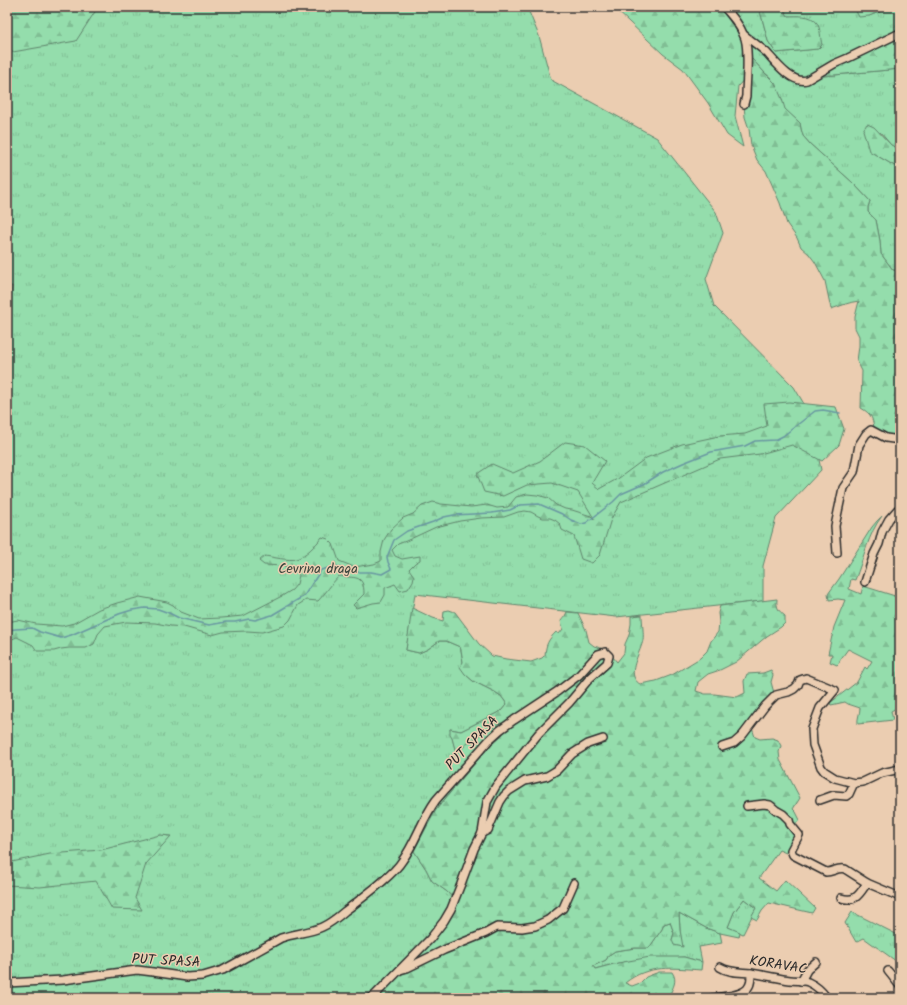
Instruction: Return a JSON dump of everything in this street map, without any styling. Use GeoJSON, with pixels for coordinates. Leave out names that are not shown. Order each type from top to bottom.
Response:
{"type":"FeatureCollection","features":[{"type":"Feature","properties":{"kind":"street"},"geometry":{"type":"LineString","coordinates":[[724,7],[738,24],[747,45],[746,96],[744,104]]}},
{"type":"Feature","properties":{"kind":"street"},"geometry":{"type":"LineString","coordinates":[[744,35],[766,53],[786,73],[803,81],[834,64],[900,33]]}},
{"type":"Feature","properties":{"kind":"street"},"geometry":{"type":"LineString","coordinates":[[837,553],[835,526],[843,488],[854,472],[860,445],[866,434],[871,430],[886,438],[900,440]]}},
{"type":"Feature","properties":{"kind":"street"},"geometry":{"type":"LineString","coordinates":[[864,582],[879,544],[882,532],[889,519],[897,510],[900,509]]}},
{"type":"Feature","properties":{"kind":"street","name":"PUT SPASA"},"geometry":{"type":"LineString","coordinates":[[7,983],[63,980],[138,970],[188,977],[203,976],[222,970],[287,935],[313,930],[323,926],[362,898],[398,867],[406,856],[430,808],[490,739],[506,725],[563,688],[579,675],[598,654],[603,652],[606,653],[609,656],[607,663],[589,679],[569,703],[539,734],[496,786],[487,802],[482,833],[474,849],[451,909],[444,921],[430,938],[372,998]]}},
{"type":"Feature","properties":{"kind":"street"},"geometry":{"type":"LineString","coordinates":[[722,747],[738,740],[776,695],[794,689],[800,680],[806,678],[834,690],[820,708],[812,729],[813,745],[821,767],[824,771],[835,778],[854,783],[863,782],[882,774],[900,769]]}},
{"type":"Feature","properties":{"kind":"street"},"geometry":{"type":"LineString","coordinates":[[482,833],[488,830],[500,802],[509,791],[525,781],[547,776],[557,770],[572,754],[588,744],[603,739]]}},
{"type":"Feature","properties":{"kind":"street"},"geometry":{"type":"LineString","coordinates":[[820,800],[834,795],[846,796],[849,794],[854,783]]}},
{"type":"Feature","properties":{"kind":"street"},"geometry":{"type":"LineString","coordinates":[[747,806],[764,804],[770,805],[789,820],[790,824],[799,835],[791,850],[792,855],[826,872],[842,868],[845,869],[867,883],[900,897]]}},
{"type":"Feature","properties":{"kind":"street"},"geometry":{"type":"LineString","coordinates":[[398,971],[497,927],[522,928],[535,926],[548,920],[564,908],[574,883]]}},
{"type":"Feature","properties":{"kind":"street"},"geometry":{"type":"LineString","coordinates":[[841,898],[846,900],[853,899],[867,883]]}},
{"type":"Feature","properties":{"kind":"street"},"geometry":{"type":"LineString","coordinates":[[801,981],[807,970],[816,962]]}},
{"type":"Feature","properties":{"kind":"street","name":"KORAVAC"},"geometry":{"type":"LineString","coordinates":[[720,967],[725,970],[807,982],[821,990],[827,998]]}},
{"type":"Feature","properties":{"kind":"street"},"geometry":{"type":"LineString","coordinates":[[888,971],[900,986]]}},
{"type":"Feature","properties":{"kind":"street"},"geometry":{"type":"LineString","coordinates":[[713,998],[734,995],[746,990],[750,984],[751,973]]}},
{"type":"Feature","properties":{"kind":"green space","name":"Cevrina draga"},"geometry":{"type":"Polygon","coordinates":[[[7,7],[527,7],[539,36],[551,80],[657,138],[716,212],[723,233],[706,279],[714,306],[794,387],[810,414],[821,470],[776,518],[763,566],[763,601],[616,617],[415,594],[406,650],[419,653],[428,649],[439,641],[446,641],[460,647],[465,674],[473,681],[501,696],[507,704],[501,711],[461,731],[450,729],[456,753],[487,730],[500,724],[505,724],[503,734],[488,748],[436,810],[414,851],[432,881],[456,900],[449,917],[381,992],[371,993],[356,998],[7,998],[7,295],[11,294],[12,286],[7,287],[7,279],[9,278],[7,275],[7,7]]]}},
{"type":"Feature","properties":{"kind":"green space"},"geometry":{"type":"Polygon","coordinates":[[[7,7],[98,7],[76,41],[7,53],[7,7]]]}},
{"type":"Feature","properties":{"kind":"green space"},"geometry":{"type":"Polygon","coordinates":[[[613,7],[738,7],[732,16],[738,24],[747,55],[775,83],[785,109],[800,123],[803,136],[870,201],[868,212],[876,220],[881,254],[893,270],[900,271],[900,440],[875,432],[871,417],[861,408],[862,371],[857,361],[859,336],[855,328],[855,317],[859,301],[831,309],[825,281],[815,262],[801,247],[797,238],[787,224],[780,203],[766,171],[757,160],[751,145],[749,129],[745,117],[744,104],[746,77],[738,86],[735,116],[743,147],[727,135],[708,103],[683,69],[663,54],[613,7]]]}},
{"type":"Feature","properties":{"kind":"green space"},"geometry":{"type":"Polygon","coordinates":[[[738,7],[759,7],[768,41],[776,53],[817,49],[822,45],[819,31],[799,16],[788,16],[782,7],[854,7],[869,16],[892,7],[900,7],[900,33],[820,72],[823,76],[900,69],[900,150],[891,145],[880,132],[876,155],[900,169],[900,271],[893,270],[881,254],[876,220],[868,212],[870,201],[803,136],[800,123],[784,109],[782,99],[771,78],[747,55],[732,16],[738,7]]]}},
{"type":"Feature","properties":{"kind":"green space"},"geometry":{"type":"Polygon","coordinates":[[[759,7],[782,7],[788,16],[804,16],[811,18],[818,25],[822,45],[818,49],[776,53],[768,41],[759,7]]]}},
{"type":"Feature","properties":{"kind":"green space"},"geometry":{"type":"Polygon","coordinates":[[[854,7],[892,7],[869,16],[859,17],[854,7]]]}},
{"type":"Feature","properties":{"kind":"green space"},"geometry":{"type":"Polygon","coordinates":[[[900,33],[900,69],[823,76],[819,72],[900,33]]]}},
{"type":"Feature","properties":{"kind":"green space"},"geometry":{"type":"Polygon","coordinates":[[[867,124],[874,127],[891,145],[900,150],[900,169],[869,151],[863,130],[867,124]]]}},
{"type":"Feature","properties":{"kind":"green space","name":"Cevrina draga"},"geometry":{"type":"Polygon","coordinates":[[[789,402],[836,407],[844,429],[839,445],[822,461],[792,445],[760,454],[720,459],[621,502],[611,519],[600,555],[592,563],[581,559],[574,536],[562,530],[560,524],[555,520],[543,518],[531,512],[525,511],[504,517],[460,521],[436,527],[398,544],[392,550],[395,556],[402,559],[420,556],[420,560],[409,569],[414,576],[408,589],[400,591],[395,584],[385,588],[385,595],[381,602],[356,608],[353,605],[364,594],[364,587],[362,583],[354,577],[339,576],[318,601],[306,600],[298,605],[290,620],[284,626],[262,632],[223,632],[212,635],[184,627],[155,623],[126,622],[105,626],[98,634],[94,644],[86,648],[37,651],[33,645],[17,637],[7,641],[7,622],[18,620],[36,624],[62,626],[74,623],[99,609],[140,597],[167,602],[181,612],[199,619],[243,616],[282,596],[292,590],[297,584],[299,575],[295,569],[284,566],[264,565],[259,561],[265,556],[285,559],[299,558],[310,550],[322,537],[328,539],[333,544],[339,561],[354,567],[374,564],[381,561],[381,552],[384,540],[391,529],[403,518],[413,514],[422,506],[433,502],[471,507],[487,505],[497,508],[508,507],[516,497],[527,494],[537,495],[548,498],[556,505],[565,509],[591,516],[595,520],[578,492],[552,483],[527,485],[503,496],[484,492],[477,474],[492,464],[513,473],[540,461],[565,442],[585,445],[605,461],[592,483],[599,489],[619,478],[646,458],[682,444],[719,436],[745,434],[767,426],[764,404],[789,402]]]}},
{"type":"Feature","properties":{"kind":"green space"},"geometry":{"type":"Polygon","coordinates":[[[882,516],[873,530],[855,580],[851,579],[849,589],[861,594],[863,586],[895,596],[900,580],[900,706],[891,711],[893,720],[858,724],[860,708],[845,702],[831,705],[830,703],[857,682],[865,667],[867,669],[872,661],[848,649],[837,665],[830,662],[832,654],[828,654],[834,627],[845,600],[829,600],[828,594],[872,527],[882,516]]]}},
{"type":"Feature","properties":{"kind":"green space"},"geometry":{"type":"Polygon","coordinates":[[[777,599],[778,609],[785,616],[785,623],[736,662],[708,674],[698,682],[696,691],[705,694],[737,697],[745,693],[744,681],[747,674],[763,673],[771,670],[773,675],[771,682],[774,693],[772,701],[752,728],[755,737],[760,739],[772,738],[778,740],[781,746],[779,752],[780,760],[800,798],[793,809],[800,820],[791,828],[795,838],[791,847],[786,853],[779,850],[759,878],[776,891],[785,880],[815,908],[812,913],[769,903],[757,920],[751,917],[756,908],[744,899],[734,912],[728,927],[740,932],[739,937],[706,928],[679,913],[683,947],[674,945],[672,940],[674,933],[670,922],[664,924],[649,948],[635,948],[615,951],[609,955],[606,960],[593,966],[595,969],[650,957],[684,957],[702,962],[701,970],[671,968],[652,970],[634,977],[625,983],[632,986],[640,983],[646,977],[659,972],[672,972],[675,981],[669,996],[670,998],[356,998],[371,993],[381,992],[437,934],[456,900],[432,881],[414,851],[436,810],[488,748],[503,734],[505,724],[501,723],[489,729],[456,753],[450,735],[450,729],[461,731],[501,711],[507,704],[501,696],[473,681],[465,674],[460,667],[463,662],[460,647],[446,641],[439,641],[428,649],[419,653],[406,650],[412,608],[443,621],[444,611],[449,610],[455,612],[479,644],[492,656],[531,662],[542,658],[545,655],[549,640],[556,632],[559,634],[563,629],[561,621],[567,612],[578,613],[586,630],[589,642],[594,646],[607,650],[617,662],[624,653],[625,644],[629,635],[631,616],[642,615],[643,640],[633,670],[635,679],[640,684],[656,681],[672,675],[700,658],[707,651],[711,641],[718,632],[718,613],[720,606],[777,599]]]}},
{"type":"Feature","properties":{"kind":"green space"},"geometry":{"type":"Polygon","coordinates":[[[160,835],[171,836],[146,864],[135,898],[142,910],[112,909],[96,881],[40,887],[7,885],[7,863],[50,854],[101,850],[160,835]]]}},
{"type":"Feature","properties":{"kind":"green space"},"geometry":{"type":"Polygon","coordinates":[[[744,899],[756,908],[743,934],[728,927],[734,912],[744,899]]]}},
{"type":"Feature","properties":{"kind":"green space"},"geometry":{"type":"Polygon","coordinates":[[[852,912],[900,936],[900,964],[864,938],[856,942],[845,923],[852,912]]]}},
{"type":"Feature","properties":{"kind":"green space"},"geometry":{"type":"Polygon","coordinates":[[[679,913],[706,928],[720,933],[722,943],[699,947],[702,962],[684,957],[632,961],[595,969],[593,966],[606,960],[609,955],[615,951],[635,948],[649,948],[664,924],[670,922],[674,933],[672,940],[682,946],[679,913]]]}},
{"type":"Feature","properties":{"kind":"waterway"},"geometry":{"type":"LineString","coordinates":[[7,630],[32,628],[61,638],[119,614],[145,608],[158,609],[179,618],[209,625],[249,619],[255,620],[272,615],[304,596],[321,570],[332,567],[354,572],[371,572],[382,574],[391,569],[387,557],[394,540],[407,531],[444,517],[492,513],[510,510],[520,505],[539,504],[562,514],[571,520],[581,524],[586,523],[621,494],[644,484],[663,472],[683,463],[711,452],[745,446],[755,441],[775,440],[783,436],[815,411],[823,410],[840,413]]}}]}
